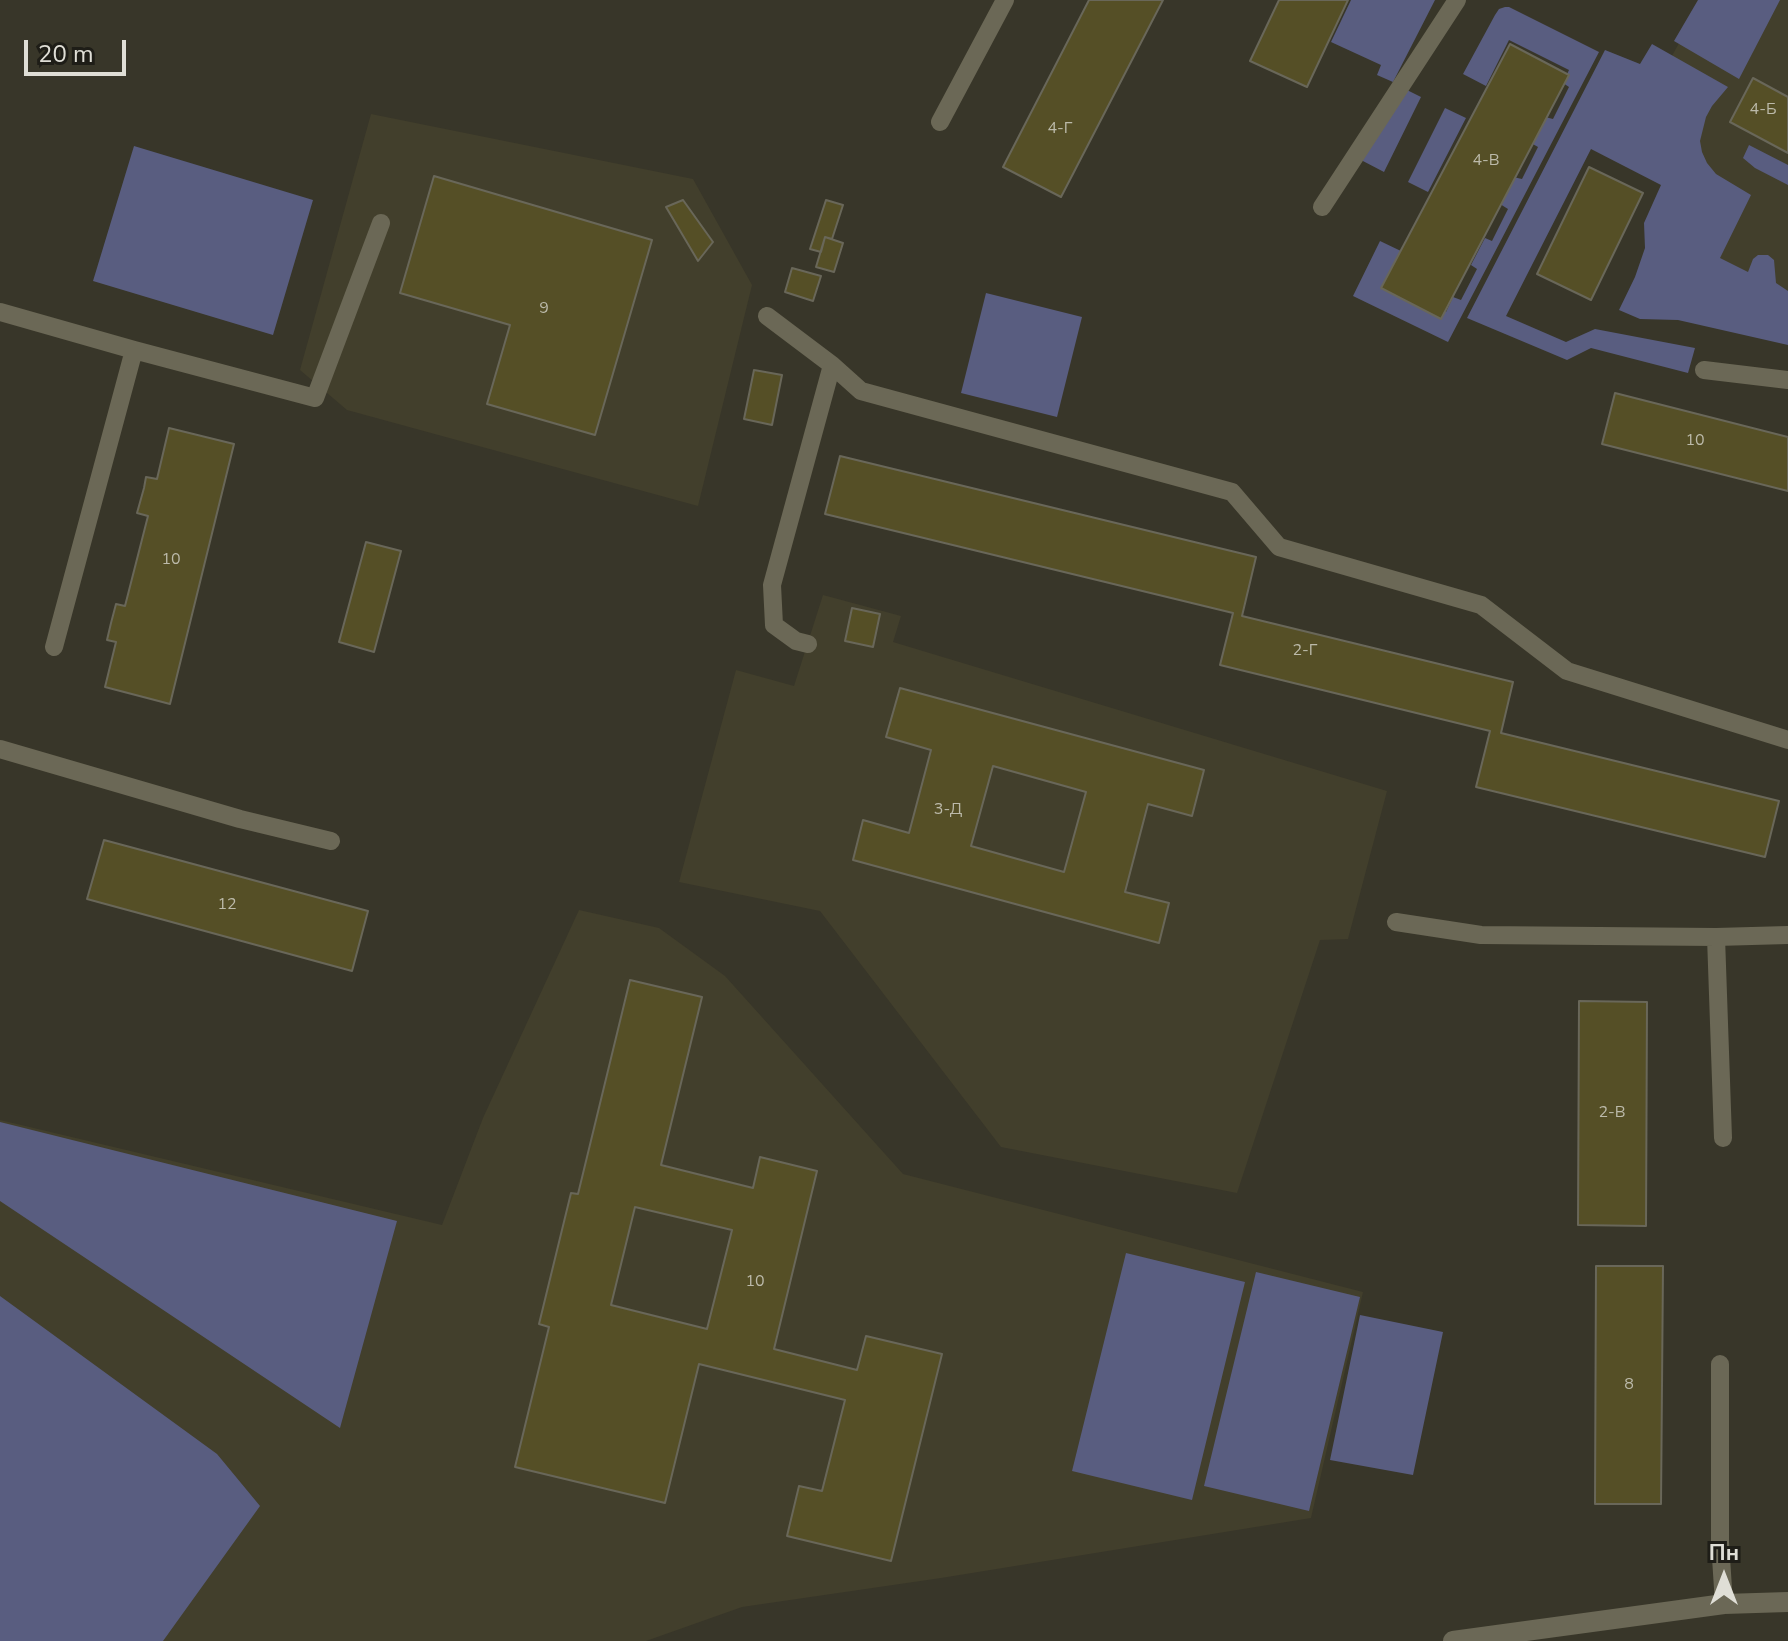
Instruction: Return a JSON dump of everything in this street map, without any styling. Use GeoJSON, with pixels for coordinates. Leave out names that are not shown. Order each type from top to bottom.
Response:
{"type":"FeatureCollection","features":[{"type":"Feature","properties":{"kind":"street"},"geometry":{"type":"LineString","coordinates":[[1453,1641],[1724,1604],[1788,1602]]}},
{"type":"Feature","properties":{"kind":"lane"},"geometry":{"type":"LineString","coordinates":[[940,122],[1005,0]]}},
{"type":"Feature","properties":{"kind":"lane"},"geometry":{"type":"LineString","coordinates":[[1322,207],[1457,0]]}},
{"type":"Feature","properties":{"kind":"lane"},"geometry":{"type":"LineString","coordinates":[[0,312],[315,398],[381,223]]}},
{"type":"Feature","properties":{"kind":"lane"},"geometry":{"type":"LineString","coordinates":[[767,316],[861,391],[1232,492],[1279,547],[1481,605],[1567,671],[1788,740]]}},
{"type":"Feature","properties":{"kind":"lane"},"geometry":{"type":"LineString","coordinates":[[54,647],[134,350]]}},
{"type":"Feature","properties":{"kind":"lane"},"geometry":{"type":"LineString","coordinates":[[808,644],[796,641],[774,625],[772,585],[832,365]]}},
{"type":"Feature","properties":{"kind":"lane"},"geometry":{"type":"LineString","coordinates":[[1704,370],[1788,380]]}},
{"type":"Feature","properties":{"kind":"lane"},"geometry":{"type":"LineString","coordinates":[[0,749],[240,819],[331,841]]}},
{"type":"Feature","properties":{"kind":"lane"},"geometry":{"type":"LineString","coordinates":[[1396,922],[1481,935],[1788,935]]}},
{"type":"Feature","properties":{"kind":"lane"},"geometry":{"type":"LineString","coordinates":[[1716,937],[1723,1138]]}},
{"type":"Feature","properties":{"kind":"lane"},"geometry":{"type":"LineString","coordinates":[[1720,1364],[1720,1542],[1724,1604]]}},
{"type":"Feature","properties":{"kind":"shaded area"},"geometry":{"type":"Polygon","coordinates":[[[1351,0],[1435,0],[1393,82],[1377,75],[1381,65],[1331,42],[1351,0]]]}},
{"type":"Feature","properties":{"kind":"shaded area"},"geometry":{"type":"Polygon","coordinates":[[[1698,0],[1780,0],[1739,79],[1674,41],[1698,0]]]}},
{"type":"Feature","properties":{"kind":"shaded area"},"geometry":{"type":"Polygon","coordinates":[[[1703,0],[1788,0],[1788,303],[1716,271],[1633,126],[1703,0]]]}},
{"type":"Feature","properties":{"kind":"shaded area"},"geometry":{"type":"Polygon","coordinates":[[[1505,7],[1599,52],[1448,342],[1353,296],[1380,241],[1403,252],[1387,284],[1446,312],[1453,297],[1461,300],[1477,269],[1471,265],[1485,238],[1492,241],[1508,209],[1500,204],[1513,177],[1522,179],[1538,147],[1531,143],[1545,117],[1553,119],[1569,87],[1563,83],[1569,70],[1509,40],[1486,86],[1463,74],[1495,15],[1505,7]]]}},
{"type":"Feature","properties":{"kind":"shaded area"},"geometry":{"type":"Polygon","coordinates":[[[1652,44],[1728,87],[1706,117],[1700,141],[1702,152],[1716,174],[1751,195],[1720,258],[1748,272],[1758,255],[1768,255],[1774,260],[1776,283],[1788,291],[1788,345],[1678,320],[1640,319],[1619,310],[1645,248],[1644,223],[1661,185],[1591,149],[1506,316],[1566,342],[1595,329],[1695,348],[1688,373],[1591,348],[1567,360],[1467,318],[1605,50],[1640,64],[1652,44]]]}},
{"type":"Feature","properties":{"kind":"shaded area"},"geometry":{"type":"Polygon","coordinates":[[[1399,86],[1421,97],[1384,172],[1361,160],[1399,86]]]}},
{"type":"Feature","properties":{"kind":"shaded area"},"geometry":{"type":"Polygon","coordinates":[[[1445,108],[1466,118],[1428,192],[1408,182],[1445,108]]]}},
{"type":"Feature","properties":{"kind":"shaded area"},"geometry":{"type":"Polygon","coordinates":[[[371,114],[693,179],[752,285],[698,506],[347,410],[300,370],[371,114]]]}},
{"type":"Feature","properties":{"kind":"shaded area"},"geometry":{"type":"Polygon","coordinates":[[[1749,145],[1788,165],[1788,185],[1755,168],[1743,158],[1749,145]]]}},
{"type":"Feature","properties":{"kind":"shaded area"},"geometry":{"type":"Polygon","coordinates":[[[134,146],[313,200],[273,335],[93,281],[134,146]]]}},
{"type":"Feature","properties":{"kind":"shaded area"},"geometry":{"type":"Polygon","coordinates":[[[986,293],[1082,317],[1057,417],[961,393],[986,293]]]}},
{"type":"Feature","properties":{"kind":"shaded area"},"geometry":{"type":"Polygon","coordinates":[[[823,595],[901,616],[893,642],[1387,791],[1348,939],[1320,940],[1237,1193],[1001,1147],[820,911],[679,882],[736,670],[794,686],[823,595]]]}},
{"type":"Feature","properties":{"kind":"shaded area"},"geometry":{"type":"Polygon","coordinates":[[[579,910],[659,928],[725,976],[903,1174],[1363,1292],[1311,1518],[742,1607],[646,1641],[0,1641],[0,1120],[442,1225],[483,1118],[579,910]]]}},
{"type":"Feature","properties":{"kind":"shaded area"},"geometry":{"type":"Polygon","coordinates":[[[0,1122],[397,1221],[340,1428],[0,1201],[0,1122]]]}},
{"type":"Feature","properties":{"kind":"shaded area"},"geometry":{"type":"Polygon","coordinates":[[[1126,1253],[1245,1282],[1192,1500],[1072,1471],[1126,1253]]]}},
{"type":"Feature","properties":{"kind":"shaded area"},"geometry":{"type":"Polygon","coordinates":[[[1256,1272],[1360,1297],[1309,1511],[1204,1486],[1256,1272]]]}},
{"type":"Feature","properties":{"kind":"shaded area"},"geometry":{"type":"Polygon","coordinates":[[[0,1296],[217,1454],[260,1506],[163,1641],[0,1641],[0,1296]]]}},
{"type":"Feature","properties":{"kind":"shaded area"},"geometry":{"type":"Polygon","coordinates":[[[1360,1315],[1443,1332],[1413,1475],[1330,1460],[1360,1315]]]}},
{"type":"Feature","properties":{"kind":"building"},"geometry":{"type":"Polygon","coordinates":[[[1089,0],[1163,0],[1061,197],[1003,167],[1089,0]]]}},
{"type":"Feature","properties":{"kind":"building"},"geometry":{"type":"Polygon","coordinates":[[[1279,0],[1348,0],[1307,87],[1250,61],[1279,0]]]}},
{"type":"Feature","properties":{"kind":"building"},"geometry":{"type":"Polygon","coordinates":[[[1510,44],[1569,75],[1441,319],[1381,288],[1510,44]]]}},
{"type":"Feature","properties":{"kind":"building"},"geometry":{"type":"Polygon","coordinates":[[[1753,78],[1788,97],[1788,153],[1730,122],[1753,78]]]}},
{"type":"Feature","properties":{"kind":"building"},"geometry":{"type":"Polygon","coordinates":[[[1589,167],[1643,193],[1591,300],[1537,274],[1589,167]]]}},
{"type":"Feature","properties":{"kind":"building"},"geometry":{"type":"Polygon","coordinates":[[[434,176],[652,240],[595,435],[487,404],[510,325],[400,293],[434,176]]]}},
{"type":"Feature","properties":{"kind":"building"},"geometry":{"type":"Polygon","coordinates":[[[683,200],[713,242],[698,261],[666,207],[683,200]]]}},
{"type":"Feature","properties":{"kind":"building"},"geometry":{"type":"Polygon","coordinates":[[[826,200],[843,205],[832,239],[825,237],[821,252],[810,249],[826,200]]]}},
{"type":"Feature","properties":{"kind":"building"},"geometry":{"type":"Polygon","coordinates":[[[825,237],[843,243],[834,272],[816,267],[825,237]]]}},
{"type":"Feature","properties":{"kind":"building"},"geometry":{"type":"Polygon","coordinates":[[[792,268],[821,276],[813,301],[785,292],[792,268]]]}},
{"type":"Feature","properties":{"kind":"building"},"geometry":{"type":"Polygon","coordinates":[[[754,370],[782,375],[772,425],[744,419],[754,370]]]}},
{"type":"Feature","properties":{"kind":"building"},"geometry":{"type":"Polygon","coordinates":[[[1615,393],[1788,437],[1788,491],[1602,444],[1615,393]]]}},
{"type":"Feature","properties":{"kind":"building"},"geometry":{"type":"Polygon","coordinates":[[[169,428],[234,444],[170,704],[105,687],[116,642],[107,640],[111,623],[116,604],[125,606],[148,516],[137,513],[146,477],[157,479],[169,428]]]}},
{"type":"Feature","properties":{"kind":"building"},"geometry":{"type":"Polygon","coordinates":[[[840,456],[1256,557],[1242,616],[1513,682],[1501,733],[1779,801],[1765,857],[1476,787],[1490,731],[1220,665],[1233,613],[825,514],[840,456]]]}},
{"type":"Feature","properties":{"kind":"building"},"geometry":{"type":"Polygon","coordinates":[[[366,542],[401,551],[374,652],[339,642],[366,542]]]}},
{"type":"Feature","properties":{"kind":"building"},"geometry":{"type":"Polygon","coordinates":[[[852,608],[880,614],[873,647],[845,641],[852,608]]]}},
{"type":"Feature","properties":{"kind":"building"},"geometry":{"type":"Polygon","coordinates":[[[900,688],[1204,770],[1192,816],[1148,804],[1125,892],[1169,903],[1159,943],[853,860],[863,820],[909,833],[931,750],[886,737],[900,688]],[[993,766],[971,846],[1064,872],[1086,792],[993,766]]]}},
{"type":"Feature","properties":{"kind":"building"},"geometry":{"type":"Polygon","coordinates":[[[104,840],[368,911],[352,971],[87,899],[104,840]]]}},
{"type":"Feature","properties":{"kind":"building"},"geometry":{"type":"Polygon","coordinates":[[[630,980],[702,997],[661,1165],[753,1188],[760,1157],[817,1171],[774,1349],[857,1370],[866,1336],[942,1354],[891,1561],[787,1536],[799,1486],[822,1491],[845,1400],[699,1364],[665,1503],[515,1467],[549,1327],[539,1324],[571,1193],[578,1194],[630,980]],[[635,1207],[611,1305],[707,1329],[732,1230],[635,1207]]]}},
{"type":"Feature","properties":{"kind":"building"},"geometry":{"type":"Polygon","coordinates":[[[1579,1001],[1647,1002],[1646,1226],[1578,1225],[1579,1001]]]}},
{"type":"Feature","properties":{"kind":"building"},"geometry":{"type":"Polygon","coordinates":[[[1596,1266],[1663,1266],[1661,1504],[1595,1504],[1596,1266]]]}}]}
